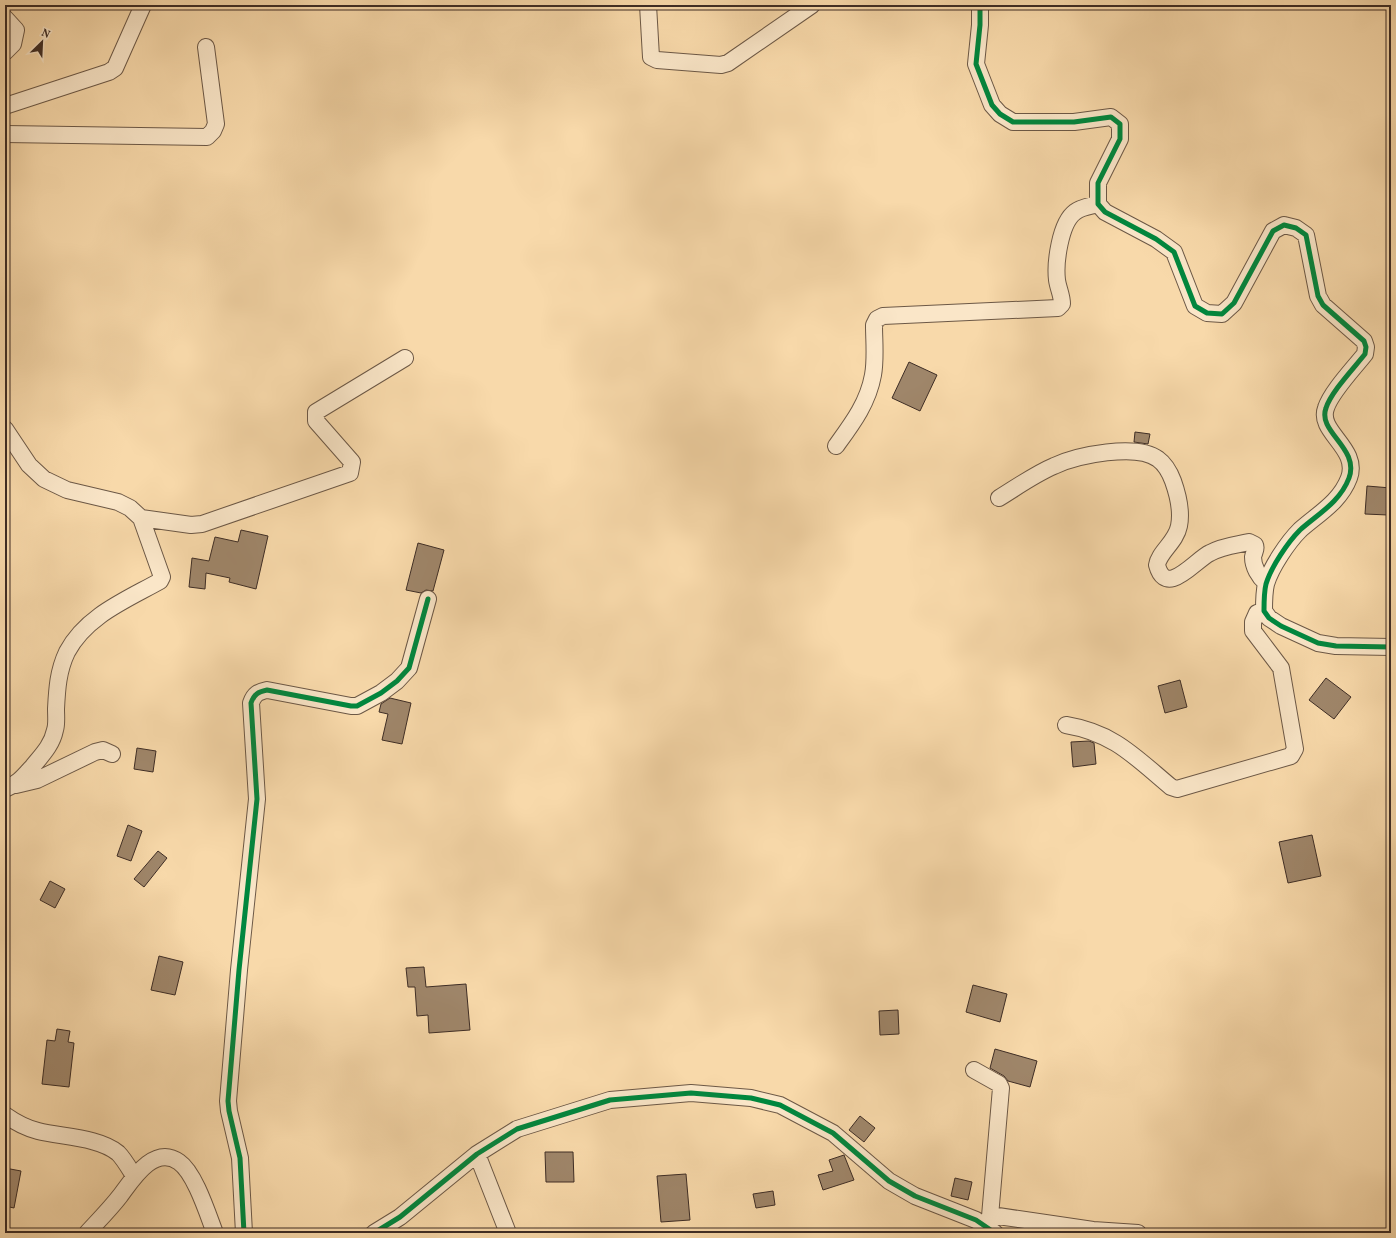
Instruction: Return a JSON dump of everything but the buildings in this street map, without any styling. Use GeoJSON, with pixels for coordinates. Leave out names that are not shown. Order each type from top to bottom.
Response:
{"type":"FeatureCollection","features":[{"type":"Feature","properties":{"kind":"street"},"geometry":{"type":"LineString","coordinates":[[5,106],[110,72],[115,68],[143,5]]}},
{"type":"Feature","properties":{"kind":"street"},"geometry":{"type":"LineString","coordinates":[[648,5],[651,56],[657,60],[721,65],[728,63],[812,5]]}},
{"type":"Feature","properties":{"kind":"street"},"geometry":{"type":"LineString","coordinates":[[980,5],[980,25],[976,64],[992,105],[1000,114],[1013,122],[1074,122],[1111,117],[1120,124],[1120,139],[1098,183],[1098,204],[1105,212],[1156,239],[1174,252],[1195,306],[1206,314],[1222,314],[1234,303],[1273,231],[1284,225],[1296,228],[1306,235],[1318,296],[1323,305],[1364,341],[1366,347],[1365,354],[1330,398],[1325,408],[1325,418],[1328,426],[1351,458],[1352,468],[1349,479],[1338,498],[1321,515],[1292,539],[1277,562],[1266,583],[1264,611],[1269,618],[1281,626],[1318,643],[1336,646],[1391,647]]}},
{"type":"Feature","properties":{"kind":"street"},"geometry":{"type":"LineString","coordinates":[[5,18],[16,30],[12,44],[5,52]]}},
{"type":"Feature","properties":{"kind":"street"},"geometry":{"type":"LineString","coordinates":[[5,134],[207,137],[213,131],[216,124],[206,47]]}},
{"type":"Feature","properties":{"kind":"street"},"geometry":{"type":"LineString","coordinates":[[836,446],[856,420],[868,396],[873,374],[874,325],[877,319],[883,316],[1058,308],[1062,304],[1062,297],[1057,280],[1058,259],[1064,228],[1075,211],[1098,204]]}},
{"type":"Feature","properties":{"kind":"street"},"geometry":{"type":"LineString","coordinates":[[141,518],[191,525],[202,524],[350,473],[352,462],[316,421],[316,412],[405,358]]}},
{"type":"Feature","properties":{"kind":"street"},"geometry":{"type":"LineString","coordinates":[[5,429],[29,465],[44,479],[67,490],[118,502],[130,508],[141,518],[161,572],[160,581],[89,623],[68,651],[60,668],[57,686],[55,730],[51,741],[46,751],[10,787]]}},
{"type":"Feature","properties":{"kind":"street"},"geometry":{"type":"LineString","coordinates":[[999,498],[1053,466],[1073,458],[1107,452],[1136,452],[1150,454],[1157,458],[1166,467],[1175,488],[1180,507],[1179,527],[1176,536],[1156,565],[1162,576],[1168,578],[1178,577],[1212,551],[1249,542],[1255,545],[1256,548],[1253,556],[1255,566],[1266,583]]}},
{"type":"Feature","properties":{"kind":"street"},"geometry":{"type":"LineString","coordinates":[[244,1233],[240,1158],[228,1101],[239,970],[257,799],[251,703],[254,696],[267,690],[351,706],[357,706],[381,693],[397,681],[409,668],[428,599]]}},
{"type":"Feature","properties":{"kind":"street"},"geometry":{"type":"LineString","coordinates":[[1066,725],[1083,728],[1112,740],[1171,787],[1176,788],[1291,756],[1295,749],[1281,668],[1253,631],[1257,613],[1264,611]]}},
{"type":"Feature","properties":{"kind":"street"},"geometry":{"type":"LineString","coordinates":[[10,787],[37,780],[95,752],[103,750],[112,754]]}},
{"type":"Feature","properties":{"kind":"street"},"geometry":{"type":"LineString","coordinates":[[974,1070],[998,1084],[1001,1088],[992,1225]]}},
{"type":"Feature","properties":{"kind":"street"},"geometry":{"type":"LineString","coordinates":[[374,1233],[400,1217],[477,1154],[517,1130],[610,1100],[691,1093],[751,1098],[780,1105],[833,1133],[889,1181],[915,1196],[976,1220],[992,1225],[1138,1233]]}},
{"type":"Feature","properties":{"kind":"street"},"geometry":{"type":"LineString","coordinates":[[5,1115],[16,1123],[36,1131],[74,1137],[110,1148],[123,1159],[134,1176]]}},
{"type":"Feature","properties":{"kind":"street"},"geometry":{"type":"LineString","coordinates":[[477,1154],[508,1233]]}},
{"type":"Feature","properties":{"kind":"street"},"geometry":{"type":"LineString","coordinates":[[87,1233],[120,1196],[134,1176],[152,1160],[166,1158],[179,1162],[194,1181],[215,1233]]}},
{"type":"Feature","properties":{"kind":"cycle path"},"geometry":{"type":"LineString","coordinates":[[980,5],[980,25],[976,64],[992,105],[1000,114],[1013,122],[1074,122],[1111,117],[1120,124],[1120,139],[1098,183],[1098,204],[1105,212],[1156,239],[1174,252],[1195,306],[1207,313],[1222,314],[1234,303],[1273,231],[1284,225],[1296,228],[1306,235],[1318,296],[1323,305],[1364,341],[1366,347],[1365,354],[1343,380],[1326,408],[1325,417],[1327,425],[1349,458],[1351,467],[1349,478],[1340,494],[1334,501],[1300,530],[1280,555],[1268,577],[1264,594],[1264,611],[1269,618],[1281,626],[1318,643],[1336,646],[1391,647]]}},
{"type":"Feature","properties":{"kind":"cycle path"},"geometry":{"type":"LineString","coordinates":[[244,1233],[240,1158],[228,1101],[239,970],[257,799],[251,703],[257,694],[267,690],[351,706],[357,706],[381,693],[397,681],[409,668],[428,599]]}},
{"type":"Feature","properties":{"kind":"cycle path"},"geometry":{"type":"LineString","coordinates":[[374,1233],[400,1217],[477,1154],[517,1129],[610,1100],[691,1093],[751,1098],[780,1105],[833,1133],[889,1181],[915,1196],[976,1220],[995,1233]]}}]}
